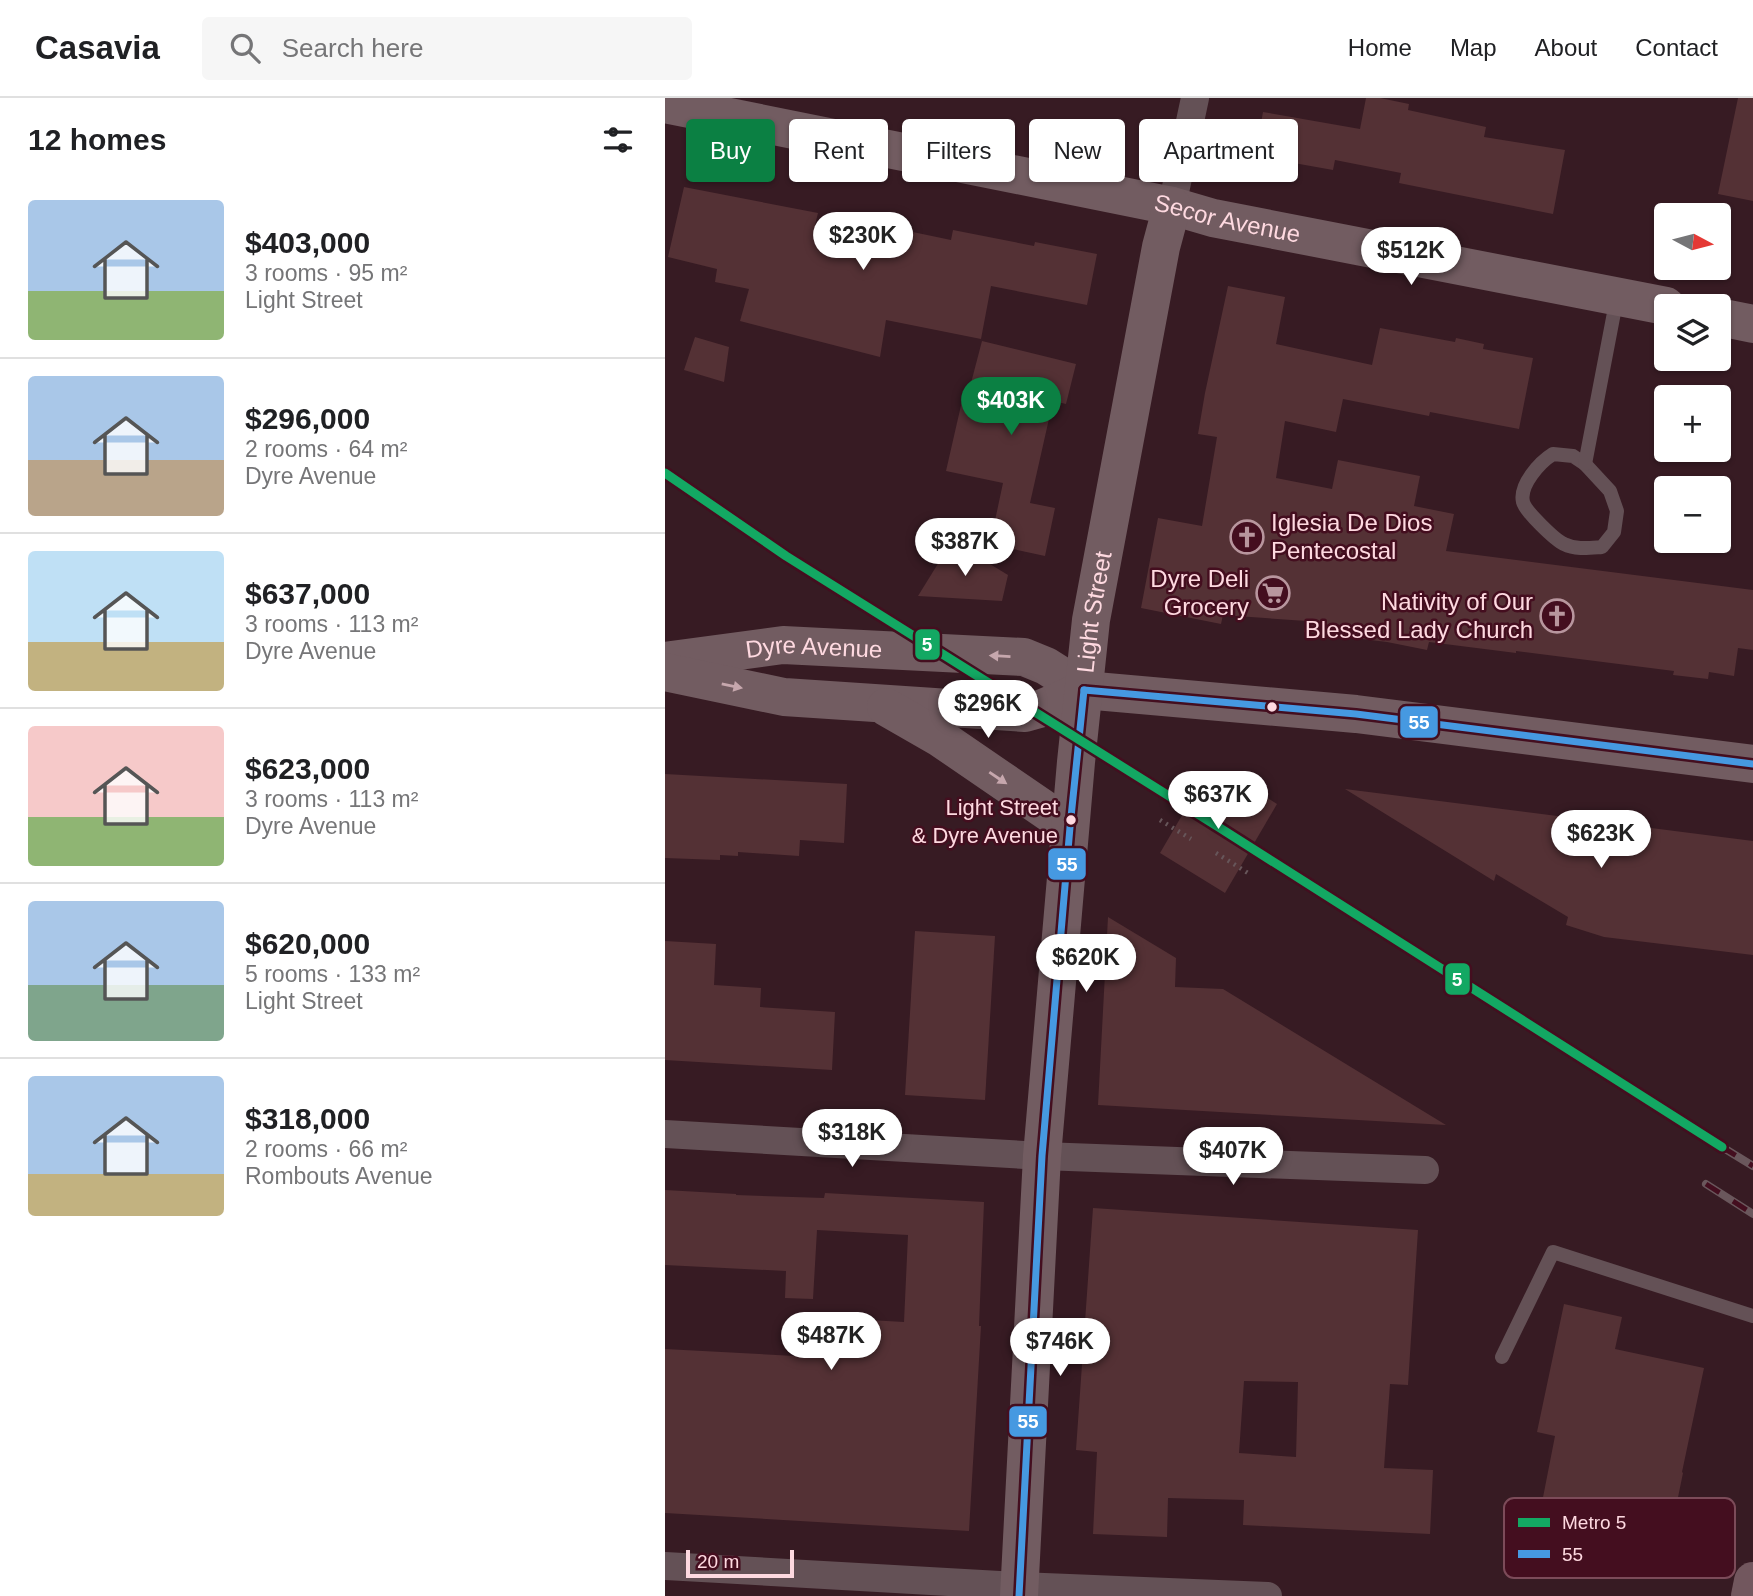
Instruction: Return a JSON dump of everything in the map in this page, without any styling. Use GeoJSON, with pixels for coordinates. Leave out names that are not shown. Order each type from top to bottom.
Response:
{"type":"FeatureCollection","features":[{"type":"Feature","properties":{"kind":"main road"},"geometry":{"type":"LineString","coordinates":[[1750,1596],[1753,1581]]}},
{"type":"Feature","properties":{"kind":"street","name":"Light Street"},"geometry":{"type":"LineString","coordinates":[[1019,1591],[1042,1156],[1091,620],[1158,260],[1195,98]]}},
{"type":"Feature","properties":{"kind":"street","name":"Secor Avenue"},"geometry":{"type":"LineString","coordinates":[[665,104],[1172,206],[1213,218],[1654,304]]}},
{"type":"Feature","properties":{"kind":"street"},"geometry":{"type":"LineString","coordinates":[[1731,319],[1753,324]]}},
{"type":"Feature","properties":{"kind":"street","name":"Dyre Avenue"},"geometry":{"type":"LineString","coordinates":[[665,661],[783,645],[1024,657],[1046,666],[1084,690],[1356,714],[1753,764]]}},
{"type":"Feature","properties":{"kind":"street","name":"Dyre Avenue"},"geometry":{"type":"LineString","coordinates":[[665,672],[785,697],[1025,713],[1084,690]]}},
{"type":"Feature","properties":{"kind":"street"},"geometry":{"type":"LineString","coordinates":[[878,703],[940,738],[1070,827]]}},
{"type":"Feature","properties":{"kind":"street"},"geometry":{"type":"LineString","coordinates":[[665,1134],[1042,1156],[1425,1170]]}},
{"type":"Feature","properties":{"kind":"street"},"geometry":{"type":"LineString","coordinates":[[665,1566],[1019,1591],[1268,1596]]}},
{"type":"Feature","properties":{"kind":"lane"},"geometry":{"type":"LineString","coordinates":[[1585,464],[1617,297]]}},
{"type":"Feature","properties":{"kind":"lane"},"geometry":{"type":"LineString","coordinates":[[1553,454],[1573,456],[1585,464],[1610,491],[1616,510],[1614,532],[1602,547],[1583,549],[1564,544],[1526,511],[1522,500],[1524,489],[1535,468],[1544,459],[1553,454]]}},
{"type":"Feature","properties":{"kind":"lane"},"geometry":{"type":"LineString","coordinates":[[1502,1357],[1553,1252],[1753,1316]]}},
{"type":"Feature","properties":{"kind":"path"},"geometry":{"type":"LineString","coordinates":[[1160,820],[1191,839]]}},
{"type":"Feature","properties":{"kind":"path"},"geometry":{"type":"LineString","coordinates":[[1216,853],[1248,873]]}},
{"type":"Feature","properties":{"kind":"building"},"geometry":{"type":"Polygon","coordinates":[[[1366,98],[1380,98],[1409,104],[1408,110],[1486,127],[1484,137],[1565,150],[1553,214],[1399,183],[1401,173],[1335,160],[1333,170],[1298,164],[1298,119],[1262,119],[1263,112],[1360,129],[1366,98]]]}},
{"type":"Feature","properties":{"kind":"building"},"geometry":{"type":"Polygon","coordinates":[[[1738,98],[1753,98],[1753,201],[1718,194],[1738,98]]]}},
{"type":"Feature","properties":{"kind":"building"},"geometry":{"type":"Polygon","coordinates":[[[684,187],[818,213],[815,225],[905,245],[908,231],[951,240],[953,230],[1034,246],[1035,242],[1097,254],[1087,305],[991,286],[981,339],[886,320],[880,357],[740,321],[749,289],[715,282],[717,269],[668,257],[684,187]]]}},
{"type":"Feature","properties":{"kind":"building"},"geometry":{"type":"Polygon","coordinates":[[[1228,286],[1285,297],[1276,344],[1372,365],[1380,328],[1455,342],[1456,338],[1484,344],[1483,349],[1533,358],[1519,429],[1430,412],[1429,416],[1343,399],[1336,432],[1285,421],[1276,478],[1332,489],[1338,460],[1420,476],[1414,506],[1454,514],[1446,551],[1753,590],[1753,650],[1738,648],[1734,676],[1709,672],[1708,679],[1673,675],[1674,671],[1429,642],[1427,650],[1387,642],[1304,632],[1306,621],[1223,615],[1221,624],[1141,608],[1158,518],[1202,526],[1217,437],[1198,434],[1228,286]]]}},
{"type":"Feature","properties":{"kind":"building"},"geometry":{"type":"Polygon","coordinates":[[[695,337],[729,347],[724,382],[684,370],[695,337]]]}},
{"type":"Feature","properties":{"kind":"building"},"geometry":{"type":"Polygon","coordinates":[[[982,341],[1076,364],[1066,404],[1053,401],[1030,503],[1055,508],[1045,556],[990,544],[1003,483],[946,471],[962,401],[966,402],[982,341]]]}},
{"type":"Feature","properties":{"kind":"building"},"geometry":{"type":"Polygon","coordinates":[[[952,541],[1008,575],[1002,601],[918,596],[952,541]]]}},
{"type":"Feature","properties":{"kind":"building"},"geometry":{"type":"Polygon","coordinates":[[[665,774],[847,784],[844,843],[800,840],[799,856],[738,852],[738,856],[720,855],[720,860],[665,858],[665,774]]]}},
{"type":"Feature","properties":{"kind":"building"},"geometry":{"type":"Polygon","coordinates":[[[1202,781],[1247,785],[1277,804],[1225,893],[1160,853],[1202,781]]]}},
{"type":"Feature","properties":{"kind":"building"},"geometry":{"type":"Polygon","coordinates":[[[1345,789],[1753,841],[1753,955],[1604,937],[1566,925],[1568,917],[1496,874],[1494,881],[1345,789]]]}},
{"type":"Feature","properties":{"kind":"building"},"geometry":{"type":"Polygon","coordinates":[[[1108,917],[1176,958],[1175,987],[1223,989],[1446,1125],[1098,1105],[1108,917]]]}},
{"type":"Feature","properties":{"kind":"building"},"geometry":{"type":"Polygon","coordinates":[[[915,931],[995,936],[985,1100],[905,1095],[915,931]]]}},
{"type":"Feature","properties":{"kind":"building"},"geometry":{"type":"Polygon","coordinates":[[[665,941],[716,944],[714,985],[761,988],[760,1007],[835,1012],[832,1070],[665,1060],[665,941]]]}},
{"type":"Feature","properties":{"kind":"building"},"geometry":{"type":"Polygon","coordinates":[[[665,1190],[824,1198],[825,1193],[984,1202],[981,1326],[969,1531],[665,1513],[665,1349],[814,1357],[816,1317],[904,1322],[908,1235],[817,1230],[813,1299],[785,1298],[786,1271],[665,1265],[665,1190]]]}},
{"type":"Feature","properties":{"kind":"building"},"geometry":{"type":"Polygon","coordinates":[[[1093,1208],[1418,1230],[1408,1385],[1390,1384],[1384,1468],[1433,1470],[1430,1534],[1243,1525],[1244,1500],[1168,1498],[1167,1537],[1093,1534],[1097,1452],[1076,1450],[1093,1208]],[[1244,1381],[1239,1453],[1296,1457],[1298,1382],[1244,1381]]]}},
{"type":"Feature","properties":{"kind":"building"},"geometry":{"type":"Polygon","coordinates":[[[1564,1304],[1622,1317],[1615,1349],[1704,1368],[1678,1498],[1543,1498],[1555,1436],[1537,1432],[1564,1304]]]}},
{"type":"Feature","properties":{"kind":"railway"},"geometry":{"type":"LineString","coordinates":[[1722,1147],[1753,1166]]}},
{"type":"Feature","properties":{"kind":"railway"},"geometry":{"type":"LineString","coordinates":[[1706,1184],[1753,1214]]}},
{"type":"Feature","properties":{"kind":"metro line","name":"5"},"geometry":{"type":"LineString","coordinates":[[665,473],[786,556],[1722,1147]]}},
{"type":"Feature","properties":{"kind":"transit line","name":"55"},"geometry":{"type":"LineString","coordinates":[[1084,690],[1356,714],[1753,764]]}},
{"type":"Feature","properties":{"kind":"transit line","name":"55"},"geometry":{"type":"LineString","coordinates":[[1019,1596],[1042,1156],[1084,690]]}},
{"type":"Feature","properties":{"kind":"place","name":"Iglesia De Dios Pentecostal"},"geometry":{"type":"Point","coordinates":[1247,537]}},
{"type":"Feature","properties":{"kind":"place","name":"Dyre Deli Grocery"},"geometry":{"type":"Point","coordinates":[1273,593]}},
{"type":"Feature","properties":{"kind":"place","name":"Nativity of Our Blessed Lady Church"},"geometry":{"type":"Point","coordinates":[1557,616]}},
{"type":"Feature","properties":{"kind":"place","name":"Light Street & Dyre Avenue"},"geometry":{"type":"Point","coordinates":[1071,820]}}]}
